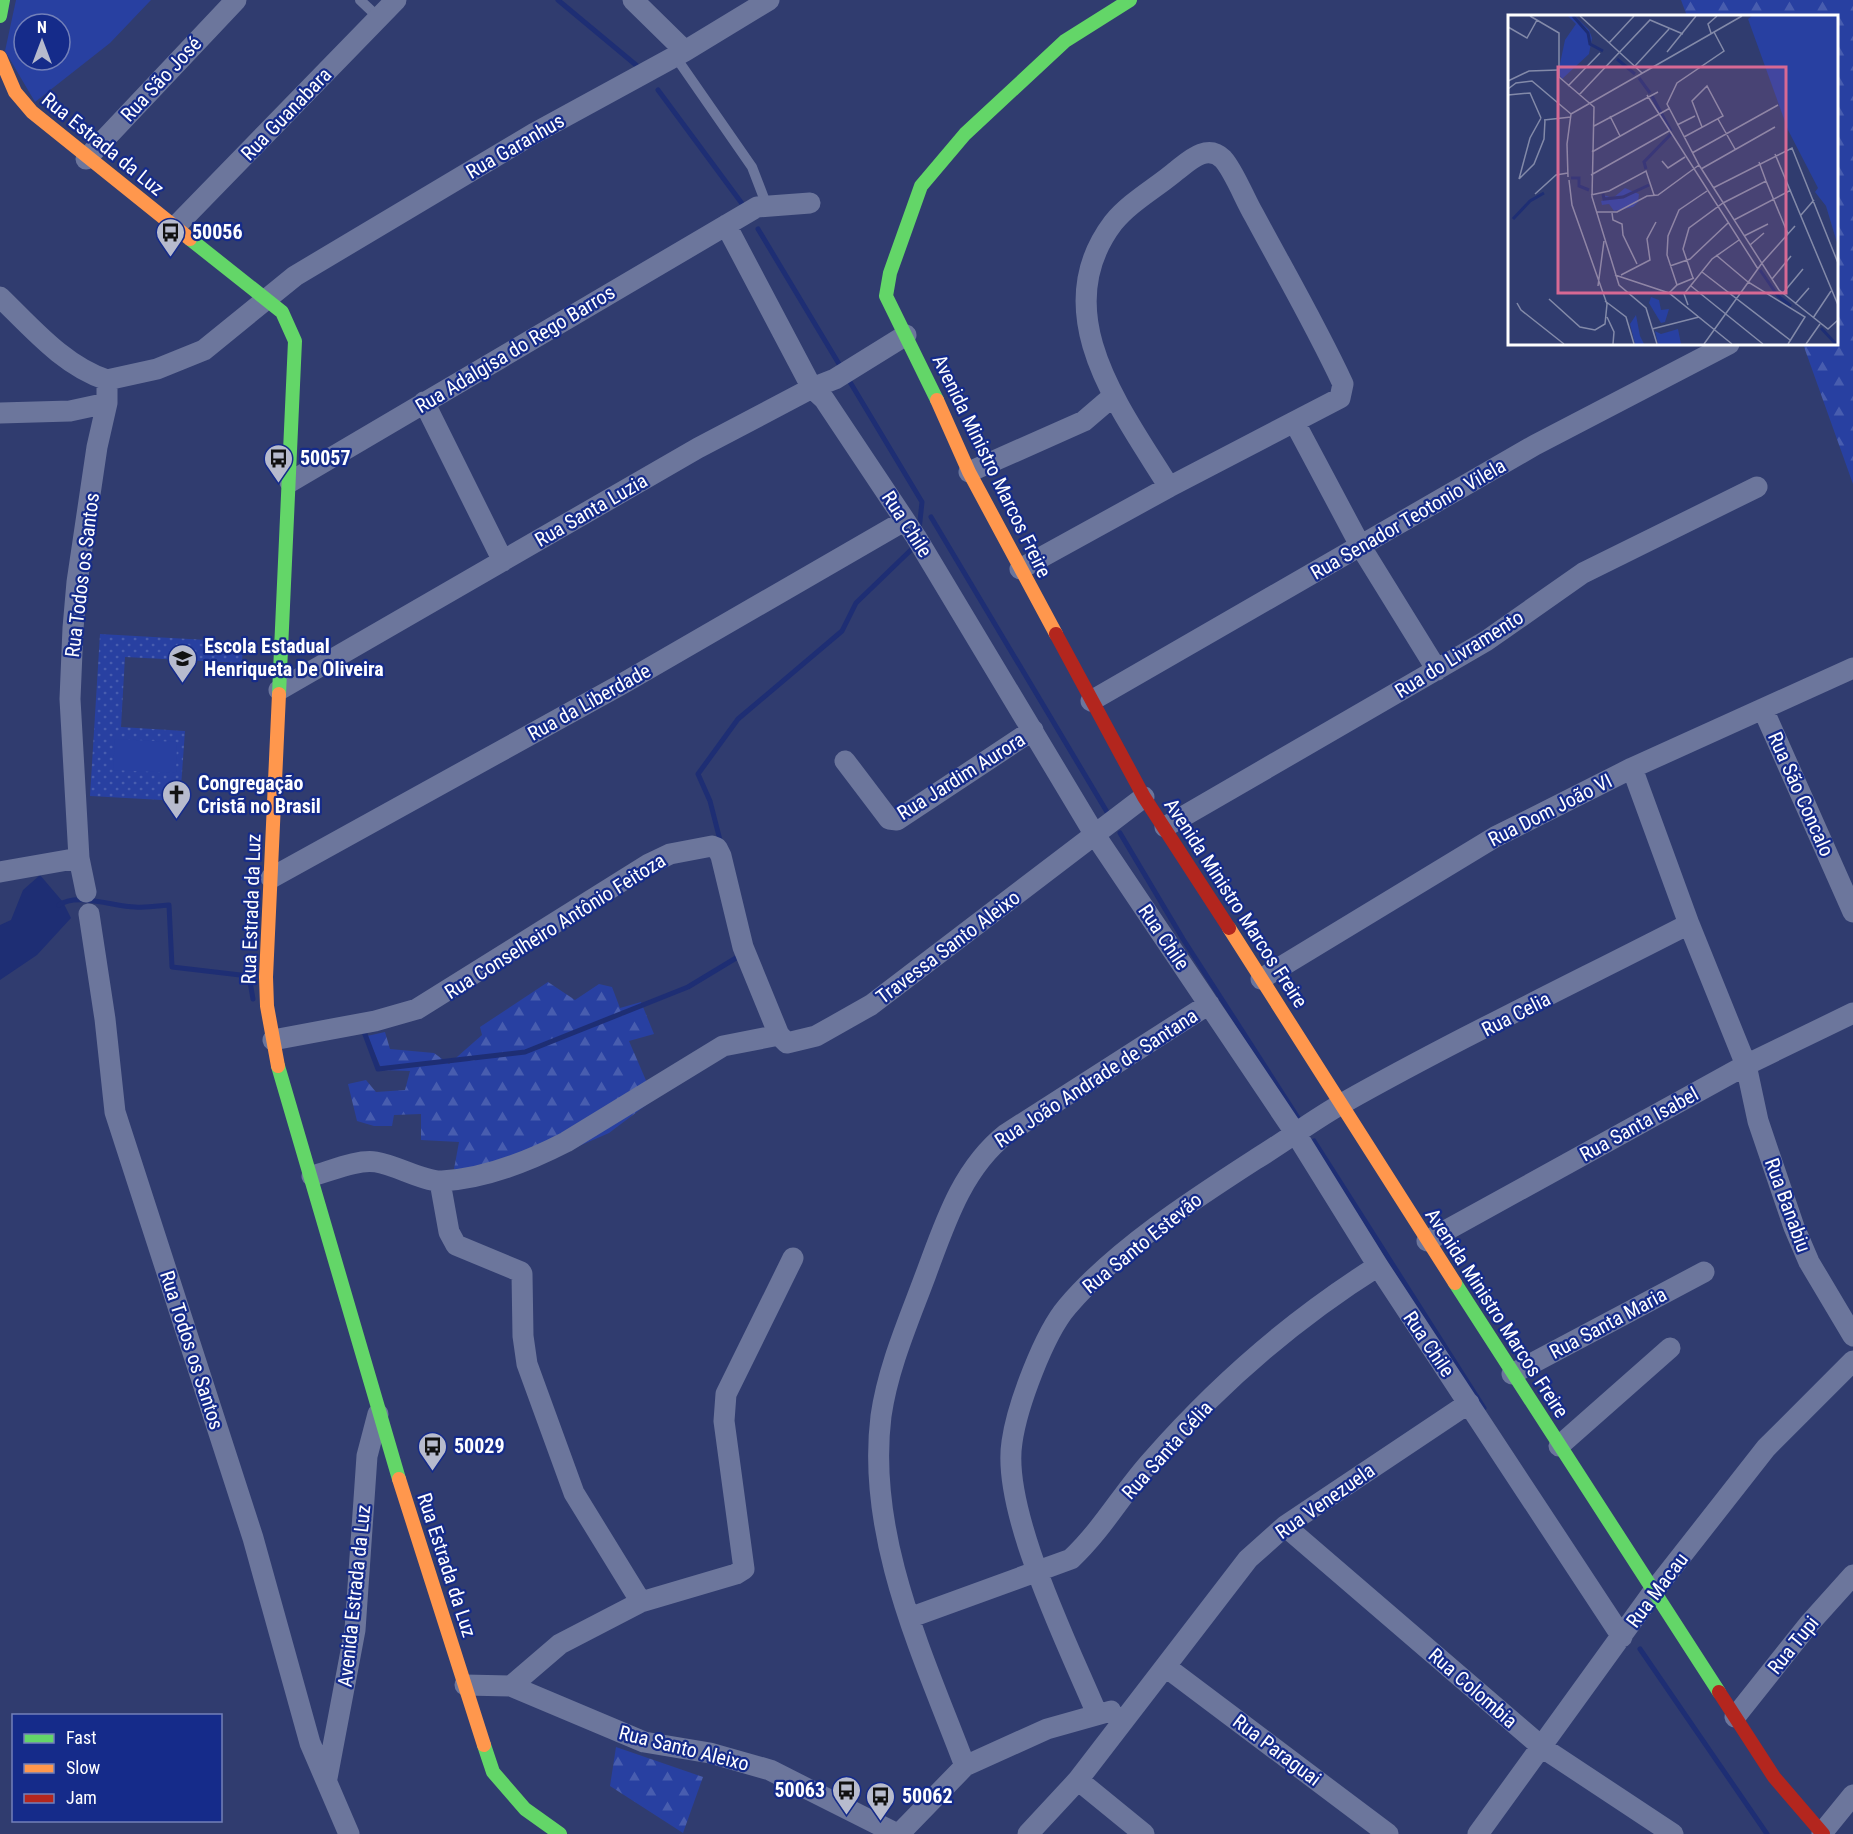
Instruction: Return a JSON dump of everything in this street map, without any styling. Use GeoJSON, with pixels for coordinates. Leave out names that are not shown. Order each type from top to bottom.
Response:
{"type":"FeatureCollection","features":[{"type":"Feature","properties":{"kind":"street"},"geometry":{"type":"LineString","coordinates":[[0,16],[3,0]]}},
{"type":"Feature","properties":{"kind":"street","name":"Rua São José"},"geometry":{"type":"LineString","coordinates":[[87,159],[236,0]]}},
{"type":"Feature","properties":{"kind":"street","name":"Rua Guanabara"},"geometry":{"type":"LineString","coordinates":[[175,227],[396,0]]}},
{"type":"Feature","properties":{"kind":"street"},"geometry":{"type":"LineString","coordinates":[[633,0],[680,54]]}},
{"type":"Feature","properties":{"kind":"street","name":"Rua Garanhus"},"geometry":{"type":"LineString","coordinates":[[101,378],[157,369],[197,354],[219,340],[295,276],[533,134],[680,54],[769,0]]}},
{"type":"Feature","properties":{"kind":"street","name":"Avenida Ministro Marcos Freire"},"geometry":{"type":"LineString","coordinates":[[1130,0],[1065,42],[965,134],[921,186],[886,288],[889,304],[927,376],[969,472],[1144,797],[1343,1103],[1512,1374],[1774,1777],[1822,1833]]}},
{"type":"Feature","properties":{"kind":"street","name":"Rua Estrada da Luz"},"geometry":{"type":"LineString","coordinates":[[0,57],[6,78],[17,98],[87,159],[282,312],[295,341],[266,976],[273,1040],[278,1065],[312,1176],[378,1414],[493,1772],[525,1809],[560,1834]]}},
{"type":"Feature","properties":{"kind":"street"},"geometry":{"type":"LineString","coordinates":[[1020,569],[1169,487],[1340,398],[1343,384],[1224,159],[1213,153],[1201,153],[1127,209],[1114,222],[1091,260],[1087,279],[1091,340],[1112,397],[1169,487]]}},
{"type":"Feature","properties":{"kind":"street","name":"Rua Adalgisa do Rego Barros"},"geometry":{"type":"LineString","coordinates":[[290,482],[757,207],[810,203]]}},
{"type":"Feature","properties":{"kind":"street","name":"Rua Chile"},"geometry":{"type":"LineString","coordinates":[[734,220],[812,388],[824,399],[904,520],[1033,730],[1101,829],[1209,1004],[1296,1134],[1378,1266],[1469,1403],[1558,1544],[1622,1637]]}},
{"type":"Feature","properties":{"kind":"street"},"geometry":{"type":"LineString","coordinates":[[0,297],[64,357],[101,378]]}},
{"type":"Feature","properties":{"kind":"street","name":"Rua Santa Luzia"},"geometry":{"type":"LineString","coordinates":[[279,690],[708,443],[843,374],[906,335]]}},
{"type":"Feature","properties":{"kind":"street","name":"Rua Senador Teotonio Vilela"},"geometry":{"type":"LineString","coordinates":[[1091,701],[1535,445],[1726,345]]}},
{"type":"Feature","properties":{"kind":"street","name":"Rua Todos os Santos"},"geometry":{"type":"LineString","coordinates":[[87,892],[79,858],[70,699],[77,582],[97,447],[107,403],[101,378]]}},
{"type":"Feature","properties":{"kind":"street"},"geometry":{"type":"LineString","coordinates":[[969,472],[1084,421],[1112,397]]}},
{"type":"Feature","properties":{"kind":"street"},"geometry":{"type":"LineString","coordinates":[[424,402],[503,561]]}},
{"type":"Feature","properties":{"kind":"street"},"geometry":{"type":"LineString","coordinates":[[0,413],[70,411],[107,403]]}},
{"type":"Feature","properties":{"kind":"street"},"geometry":{"type":"LineString","coordinates":[[1295,423],[1361,547],[1437,670]]}},
{"type":"Feature","properties":{"kind":"street","name":"Rua do Livramento"},"geometry":{"type":"LineString","coordinates":[[1165,827],[1486,641],[1583,573],[1757,487]]}},
{"type":"Feature","properties":{"kind":"street","name":"Rua da Liberdade"},"geometry":{"type":"LineString","coordinates":[[271,878],[622,684],[904,520]]}},
{"type":"Feature","properties":{"kind":"street","name":"Rua Dom João VI"},"geometry":{"type":"LineString","coordinates":[[1261,980],[1495,837],[1632,768],[1853,668]]}},
{"type":"Feature","properties":{"kind":"street","name":"Rua São Concalo"},"geometry":{"type":"LineString","coordinates":[[1763,709],[1853,912]]}},
{"type":"Feature","properties":{"kind":"street","name":"Rua Jardim Aurora"},"geometry":{"type":"LineString","coordinates":[[845,761],[880,811],[889,819],[897,820],[1033,730]]}},
{"type":"Feature","properties":{"kind":"street"},"geometry":{"type":"LineString","coordinates":[[1632,768],[1689,924],[1746,1065]]}},
{"type":"Feature","properties":{"kind":"street"},"geometry":{"type":"LineString","coordinates":[[1101,829],[1144,797]]}},
{"type":"Feature","properties":{"kind":"street","name":"Travessa Santo Aleixo"},"geometry":{"type":"LineString","coordinates":[[779,1035],[786,1043],[816,1036],[872,1005],[1101,829]]}},
{"type":"Feature","properties":{"kind":"street","name":"Rua Conselheiro Antônio Feitoza"},"geometry":{"type":"LineString","coordinates":[[273,1040],[375,1021],[417,1009],[648,864],[670,854],[712,846],[717,848],[721,856],[743,947],[779,1035]]}},
{"type":"Feature","properties":{"kind":"street"},"geometry":{"type":"LineString","coordinates":[[0,872],[79,858]]}},
{"type":"Feature","properties":{"kind":"street","name":"Rua Todos os Santos"},"geometry":{"type":"LineString","coordinates":[[88,914],[105,1018],[115,1112],[252,1538],[310,1743],[327,1778],[349,1834]]}},
{"type":"Feature","properties":{"kind":"street","name":"Rua Celia"},"geometry":{"type":"LineString","coordinates":[[1343,1103],[1689,924]]}},
{"type":"Feature","properties":{"kind":"street","name":"Rua João Andrade de Santana"},"geometry":{"type":"LineString","coordinates":[[965,1766],[909,1618],[879,1494],[881,1415],[891,1368],[950,1209],[980,1158],[1006,1134],[1209,1004]]}},
{"type":"Feature","properties":{"kind":"street","name":"Rua Santa Isabel"},"geometry":{"type":"LineString","coordinates":[[1427,1241],[1746,1065],[1853,1013]]}},
{"type":"Feature","properties":{"kind":"street"},"geometry":{"type":"LineString","coordinates":[[312,1176],[373,1162],[440,1182],[483,1174],[549,1151],[591,1129],[715,1050],[727,1045],[779,1035]]}},
{"type":"Feature","properties":{"kind":"street","name":"Rua Banabiu"},"geometry":{"type":"LineString","coordinates":[[1746,1065],[1758,1121],[1794,1227],[1809,1262],[1853,1336]]}},
{"type":"Feature","properties":{"kind":"street","name":"Rua Santo Estevão"},"geometry":{"type":"LineString","coordinates":[[1097,1714],[1037,1570],[1017,1503],[1012,1477],[1011,1442],[1026,1390],[1053,1329],[1065,1309],[1121,1256],[1206,1191],[1343,1103]]}},
{"type":"Feature","properties":{"kind":"street"},"geometry":{"type":"LineString","coordinates":[[440,1182],[451,1240],[461,1249],[522,1274],[527,1364],[574,1492],[641,1602]]}},
{"type":"Feature","properties":{"kind":"street"},"geometry":{"type":"LineString","coordinates":[[510,1686],[560,1644],[641,1602],[736,1574],[744,1569],[724,1421],[726,1394],[793,1258]]}},
{"type":"Feature","properties":{"kind":"street","name":"Rua Santa Célia"},"geometry":{"type":"LineString","coordinates":[[909,1618],[1071,1558],[1091,1539],[1152,1460],[1193,1417],[1318,1306],[1378,1266]]}},
{"type":"Feature","properties":{"kind":"street","name":"Rua Santa Maria"},"geometry":{"type":"LineString","coordinates":[[1512,1374],[1704,1272]]}},
{"type":"Feature","properties":{"kind":"street"},"geometry":{"type":"LineString","coordinates":[[1559,1446],[1670,1348]]}},
{"type":"Feature","properties":{"kind":"street","name":"Rua Macau"},"geometry":{"type":"LineString","coordinates":[[1478,1834],[1543,1748],[1653,1592],[1766,1448],[1853,1361]]}},
{"type":"Feature","properties":{"kind":"street","name":"Rua Venezuela"},"geometry":{"type":"LineString","coordinates":[[1028,1834],[1078,1780],[1248,1559],[1285,1526],[1469,1403]]}},
{"type":"Feature","properties":{"kind":"street","name":"Avenida Estrada da Luz"},"geometry":{"type":"LineString","coordinates":[[327,1778],[353,1639],[367,1456],[378,1414]]}},
{"type":"Feature","properties":{"kind":"street","name":"Rua Colombia"},"geometry":{"type":"LineString","coordinates":[[1285,1526],[1543,1748],[1672,1834]]}},
{"type":"Feature","properties":{"kind":"street","name":"Rua Tupi"},"geometry":{"type":"LineString","coordinates":[[1735,1717],[1809,1624],[1853,1575]]}},
{"type":"Feature","properties":{"kind":"street","name":"Rua Paraguai"},"geometry":{"type":"LineString","coordinates":[[1166,1667],[1388,1834]]}},
{"type":"Feature","properties":{"kind":"street","name":"Rua Santo Aleixo"},"geometry":{"type":"LineString","coordinates":[[465,1684],[510,1686],[644,1742],[710,1753],[770,1770],[898,1834]]}},
{"type":"Feature","properties":{"kind":"street"},"geometry":{"type":"LineString","coordinates":[[898,1834],[965,1766],[1047,1729],[1097,1714],[1136,1707]]}},
{"type":"Feature","properties":{"kind":"street"},"geometry":{"type":"LineString","coordinates":[[1078,1780],[1144,1834]]}},
{"type":"Feature","properties":{"kind":"street"},"geometry":{"type":"LineString","coordinates":[[1822,1833],[1853,1796]]}},
{"type":"Feature","properties":{"kind":"lane"},"geometry":{"type":"LineString","coordinates":[[360,0],[379,18]]}},
{"type":"Feature","properties":{"kind":"lane"},"geometry":{"type":"LineString","coordinates":[[680,54],[752,167],[767,206]]}},
{"type":"Feature","properties":{"kind":"green space"},"geometry":{"type":"Polygon","coordinates":[[[16,0],[151,0],[110,43],[35,102],[17,72],[72,72],[72,12],[13,12],[16,0]]]}},
{"type":"Feature","properties":{"kind":"green space"},"geometry":{"type":"Polygon","coordinates":[[[1681,0],[1853,0],[1853,484],[1803,345],[1838,345],[1838,15],[1687,15],[1681,0]]]}},
{"type":"Feature","properties":{"kind":"green space"},"geometry":{"type":"Polygon","coordinates":[[[12,19],[12,63],[5,51],[12,19]]]}},
{"type":"Feature","properties":{"kind":"green space"},"geometry":{"type":"Polygon","coordinates":[[[100,634],[243,642],[242,663],[125,657],[121,727],[185,731],[180,801],[90,796],[100,634]]]}},
{"type":"Feature","properties":{"kind":"green space"},"geometry":{"type":"Polygon","coordinates":[[[115,739],[177,742],[176,773],[113,770],[115,739]]]}},
{"type":"Feature","properties":{"kind":"green space"},"geometry":{"type":"Polygon","coordinates":[[[548,982],[575,1000],[599,984],[612,987],[620,1008],[641,1002],[654,1034],[629,1041],[654,1099],[609,1133],[556,1156],[495,1170],[454,1169],[459,1142],[421,1140],[421,1114],[394,1115],[392,1126],[374,1126],[357,1121],[348,1084],[366,1080],[376,1092],[405,1090],[410,1071],[382,1070],[367,1036],[385,1032],[390,1049],[434,1053],[449,1064],[482,1035],[480,1027],[548,982]]]}},
{"type":"Feature","properties":{"kind":"green space"},"geometry":{"type":"Polygon","coordinates":[[[616,1747],[703,1777],[683,1833],[610,1786],[616,1747]]]}},
{"type":"Feature","properties":{"kind":"water"},"geometry":{"type":"Polygon","coordinates":[[[40,875],[63,902],[71,918],[37,955],[0,980],[0,925],[11,920],[23,890],[40,875]]]}},
{"type":"Feature","properties":{"kind":"waterway"},"geometry":{"type":"LineString","coordinates":[[558,0],[642,70]]}},
{"type":"Feature","properties":{"kind":"waterway"},"geometry":{"type":"LineString","coordinates":[[658,90],[746,209]]}},
{"type":"Feature","properties":{"kind":"waterway"},"geometry":{"type":"LineString","coordinates":[[758,229],[842,369]]}},
{"type":"Feature","properties":{"kind":"waterway"},"geometry":{"type":"LineString","coordinates":[[847,377],[922,502],[919,530]]}},
{"type":"Feature","properties":{"kind":"waterway"},"geometry":{"type":"LineString","coordinates":[[931,517],[1110,817]]}},
{"type":"Feature","properties":{"kind":"waterway"},"geometry":{"type":"LineString","coordinates":[[721,844],[710,801],[698,774],[738,719],[842,631],[856,603],[915,546]]}},
{"type":"Feature","properties":{"kind":"waterway"},"geometry":{"type":"LineString","coordinates":[[1120,833],[1183,939],[1302,1124]]}},
{"type":"Feature","properties":{"kind":"waterway"},"geometry":{"type":"LineString","coordinates":[[59,905],[76,900],[139,907],[169,905],[172,967],[249,976],[253,999]]}},
{"type":"Feature","properties":{"kind":"waterway"},"geometry":{"type":"LineString","coordinates":[[363,1029],[378,1069],[525,1052],[688,987],[741,955]]}},
{"type":"Feature","properties":{"kind":"waterway"},"geometry":{"type":"LineString","coordinates":[[1314,1141],[1484,1408]]}},
{"type":"Feature","properties":{"kind":"waterway"},"geometry":{"type":"LineString","coordinates":[[1640,1649],[1767,1834]]}},
{"type":"Feature","properties":{"kind":"traffic: fast"},"geometry":{"type":"LineString","coordinates":[[0,16],[3,0]]}},
{"type":"Feature","properties":{"kind":"traffic: fast"},"geometry":{"type":"LineString","coordinates":[[937,400],[886,296],[890,273],[921,186],[965,134],[1065,41],[1130,0]]}},
{"type":"Feature","properties":{"kind":"traffic: fast"},"geometry":{"type":"LineString","coordinates":[[190,239],[282,312],[295,341],[279,694]]}},
{"type":"Feature","properties":{"kind":"traffic: fast"},"geometry":{"type":"LineString","coordinates":[[278,1066],[399,1479]]}},
{"type":"Feature","properties":{"kind":"traffic: fast"},"geometry":{"type":"LineString","coordinates":[[1455,1283],[1719,1692]]}},
{"type":"Feature","properties":{"kind":"traffic: fast"},"geometry":{"type":"LineString","coordinates":[[484,1745],[493,1772],[525,1809],[560,1834]]}},
{"type":"Feature","properties":{"kind":"traffic: slow"},"geometry":{"type":"LineString","coordinates":[[0,57],[15,92],[32,112],[190,239]]}},
{"type":"Feature","properties":{"kind":"traffic: slow"},"geometry":{"type":"LineString","coordinates":[[937,400],[969,472],[1056,634]]}},
{"type":"Feature","properties":{"kind":"traffic: slow"},"geometry":{"type":"LineString","coordinates":[[278,1066],[267,1006],[266,977],[279,694]]}},
{"type":"Feature","properties":{"kind":"traffic: slow"},"geometry":{"type":"LineString","coordinates":[[1229,928],[1455,1283]]}},
{"type":"Feature","properties":{"kind":"traffic: slow"},"geometry":{"type":"LineString","coordinates":[[399,1479],[484,1745]]}},
{"type":"Feature","properties":{"kind":"traffic: jam"},"geometry":{"type":"LineString","coordinates":[[1056,634],[1144,797],[1229,928]]}},
{"type":"Feature","properties":{"kind":"traffic: jam"},"geometry":{"type":"LineString","coordinates":[[1719,1692],[1774,1777],[1823,1834]]}},
{"type":"Feature","properties":{"kind":"place","name":"50056"},"geometry":{"type":"Point","coordinates":[171,258]}},
{"type":"Feature","properties":{"kind":"place","name":"50057"},"geometry":{"type":"Point","coordinates":[279,484]}},
{"type":"Feature","properties":{"kind":"place","name":"Escola Estadual Henriqueta De Oliveira"},"geometry":{"type":"Point","coordinates":[183,684]}},
{"type":"Feature","properties":{"kind":"place","name":"Congregação Cristã no Brasil"},"geometry":{"type":"Point","coordinates":[177,820]}},
{"type":"Feature","properties":{"kind":"place","name":"50029"},"geometry":{"type":"Point","coordinates":[433,1472]}},
{"type":"Feature","properties":{"kind":"place","name":"50063"},"geometry":{"type":"Point","coordinates":[846,1816]}},
{"type":"Feature","properties":{"kind":"place","name":"50062"},"geometry":{"type":"Point","coordinates":[881,1822]}}]}
